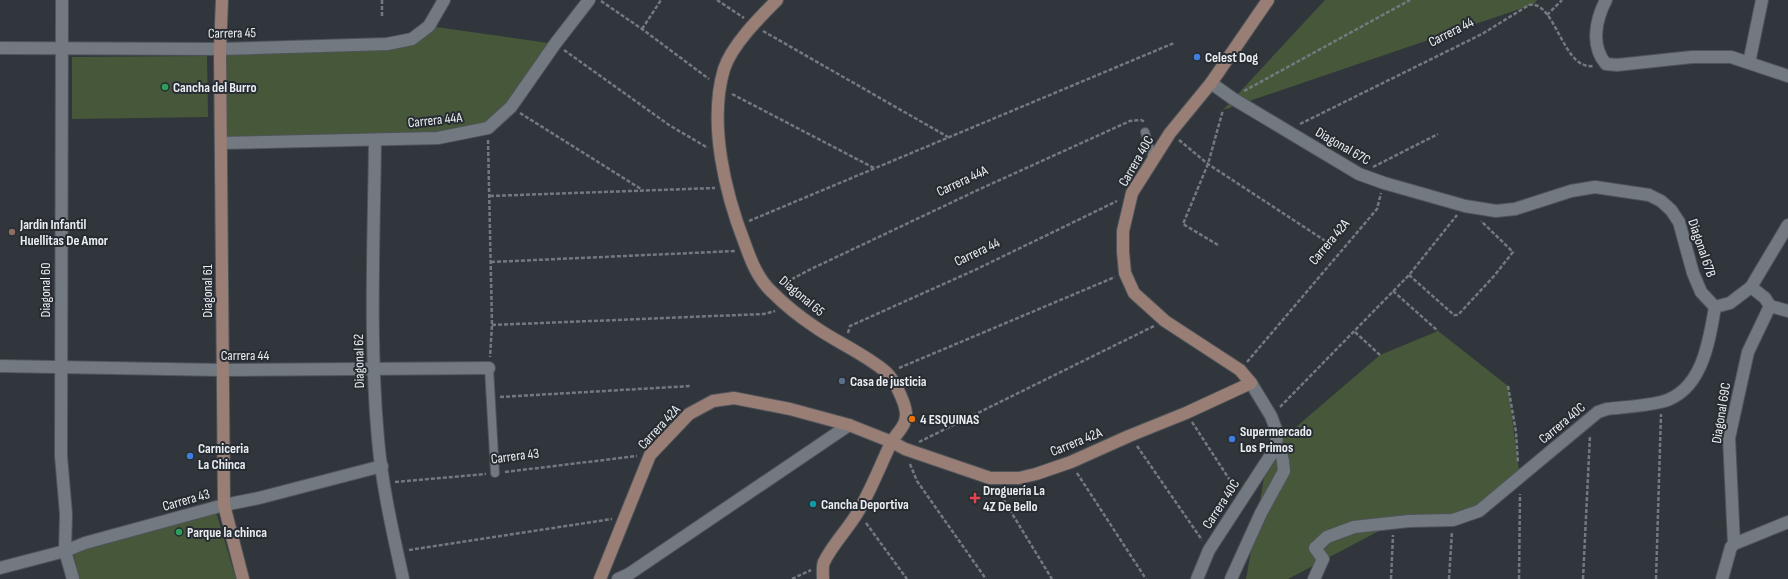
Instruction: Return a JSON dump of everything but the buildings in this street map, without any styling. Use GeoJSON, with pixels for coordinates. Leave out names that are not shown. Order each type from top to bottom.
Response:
{"type":"FeatureCollection","features":[{"type":"Feature","properties":{"kind":"street","name":"Diagonal 60"},"geometry":{"type":"LineString","coordinates":[[62,0],[60,456],[66,514],[65,551],[73,579]]}},
{"type":"Feature","properties":{"kind":"street","name":"Diagonal 61"},"geometry":{"type":"LineString","coordinates":[[222,0],[220,49],[224,505],[243,579]]}},
{"type":"Feature","properties":{"kind":"street","name":"Carrera 45"},"geometry":{"type":"LineString","coordinates":[[0,48],[220,49],[387,44],[412,39],[429,26],[444,0]]}},
{"type":"Feature","properties":{"kind":"street","name":"Carrera 44A"},"geometry":{"type":"LineString","coordinates":[[221,143],[438,138],[488,128],[512,107],[555,44],[589,0]]}},
{"type":"Feature","properties":{"kind":"street","name":"Diagonal 65"},"geometry":{"type":"LineString","coordinates":[[776,0],[753,24],[737,46],[725,68],[720,88],[718,119],[720,156],[726,188],[748,251],[760,277],[770,291],[788,307],[815,327],[888,373],[900,393],[906,413],[901,430],[892,442],[858,512],[824,563]]}},
{"type":"Feature","properties":{"kind":"street","name":"Carrera 40C"},"geometry":{"type":"LineString","coordinates":[[1197,579],[1209,550],[1241,498],[1276,448],[1277,432],[1272,416],[1252,383],[1240,370],[1165,321],[1134,292],[1125,273],[1123,252],[1124,231],[1132,193],[1153,159],[1170,133],[1211,83],[1268,0]]}},
{"type":"Feature","properties":{"kind":"street"},"geometry":{"type":"LineString","coordinates":[[1606,0],[1600,12],[1596,33],[1600,58],[1606,64],[1616,65],[1692,57],[1731,57],[1788,76]]}},
{"type":"Feature","properties":{"kind":"street"},"geometry":{"type":"LineString","coordinates":[[1749,63],[1762,0]]}},
{"type":"Feature","properties":{"kind":"street","name":"Diagonal 67C"},"geometry":{"type":"LineString","coordinates":[[1211,83],[1232,98],[1358,174],[1465,206],[1496,211]]}},
{"type":"Feature","properties":{"kind":"street","name":"Diagonal 62"},"geometry":{"type":"LineString","coordinates":[[375,140],[373,369],[378,441],[383,484],[403,579]]}},
{"type":"Feature","properties":{"kind":"street","name":"Diagonal 67B"},"geometry":{"type":"LineString","coordinates":[[1496,211],[1515,209],[1571,191],[1594,187],[1649,195],[1661,201],[1678,222],[1701,292],[1715,307]]}},
{"type":"Feature","properties":{"kind":"street"},"geometry":{"type":"LineString","coordinates":[[1715,307],[1730,303],[1750,287],[1788,225]]}},
{"type":"Feature","properties":{"kind":"street"},"geometry":{"type":"LineString","coordinates":[[1750,287],[1765,298],[1770,306],[1788,311]]}},
{"type":"Feature","properties":{"kind":"street","name":"Diagonal 69C"},"geometry":{"type":"LineString","coordinates":[[1722,579],[1730,547],[1734,544],[1729,438],[1748,352],[1770,306]]}},
{"type":"Feature","properties":{"kind":"street","name":"Carrera 40C"},"geometry":{"type":"LineString","coordinates":[[1314,579],[1323,559],[1316,548],[1327,537],[1354,527],[1453,520],[1479,511],[1520,479],[1591,417],[1607,409],[1662,402],[1683,391],[1693,379],[1703,360],[1715,307]]}},
{"type":"Feature","properties":{"kind":"street","name":"Carrera 44"},"geometry":{"type":"LineString","coordinates":[[0,366],[222,370],[489,368]]}},
{"type":"Feature","properties":{"kind":"street","name":"Carrera 42A"},"geometry":{"type":"LineString","coordinates":[[602,577],[650,454],[689,414],[712,401],[734,398],[790,409],[849,425],[892,442],[904,449],[990,478],[1019,478],[1071,462],[1252,383]]}},
{"type":"Feature","properties":{"kind":"street"},"geometry":{"type":"LineString","coordinates":[[602,577],[618,579],[629,574],[849,425]]}},
{"type":"Feature","properties":{"kind":"street","name":"Carrera 40C"},"geometry":{"type":"LineString","coordinates":[[1231,579],[1261,513],[1284,471],[1281,453],[1276,448]]}},
{"type":"Feature","properties":{"kind":"street","name":"Carrera 43"},"geometry":{"type":"LineString","coordinates":[[0,568],[65,551],[85,543],[224,505],[259,498],[382,466]]}},
{"type":"Feature","properties":{"kind":"street"},"geometry":{"type":"LineString","coordinates":[[1734,544],[1788,522]]}},
{"type":"Feature","properties":{"kind":"street"},"geometry":{"type":"LineString","coordinates":[[823,579],[824,563]]}},
{"type":"Feature","properties":{"kind":"lane"},"geometry":{"type":"LineString","coordinates":[[1145,132],[1153,159]]}},
{"type":"Feature","properties":{"kind":"lane"},"geometry":{"type":"LineString","coordinates":[[489,368],[495,473]]}},
{"type":"Feature","properties":{"kind":"path"},"geometry":{"type":"LineString","coordinates":[[382,0],[382,18]]}},
{"type":"Feature","properties":{"kind":"path"},"geometry":{"type":"LineString","coordinates":[[599,0],[642,29],[720,88],[875,168]]}},
{"type":"Feature","properties":{"kind":"path"},"geometry":{"type":"LineString","coordinates":[[642,29],[661,0]]}},
{"type":"Feature","properties":{"kind":"path"},"geometry":{"type":"LineString","coordinates":[[717,0],[753,24],[948,138]]}},
{"type":"Feature","properties":{"kind":"path"},"geometry":{"type":"LineString","coordinates":[[1232,98],[1410,0]]}},
{"type":"Feature","properties":{"kind":"path"},"geometry":{"type":"LineString","coordinates":[[1547,15],[1562,0]]}},
{"type":"Feature","properties":{"kind":"path","name":"Carrera 44"},"geometry":{"type":"LineString","coordinates":[[1286,131],[1482,34],[1529,5],[1534,4],[1539,6],[1547,15],[1577,63],[1586,67],[1606,64]]}},
{"type":"Feature","properties":{"kind":"path"},"geometry":{"type":"LineString","coordinates":[[738,226],[1174,42]]}},
{"type":"Feature","properties":{"kind":"path"},"geometry":{"type":"LineString","coordinates":[[555,44],[669,125],[720,156]]}},
{"type":"Feature","properties":{"kind":"path"},"geometry":{"type":"LineString","coordinates":[[512,107],[641,189]]}},
{"type":"Feature","properties":{"kind":"path"},"geometry":{"type":"LineString","coordinates":[[1218,245],[1183,224],[1208,164],[1223,110]]}},
{"type":"Feature","properties":{"kind":"path","name":"Carrera 44A"},"geometry":{"type":"LineString","coordinates":[[770,291],[809,270],[959,199],[1130,121],[1141,120],[1148,123]]}},
{"type":"Feature","properties":{"kind":"path"},"geometry":{"type":"LineString","coordinates":[[488,128],[492,325],[489,368]]}},
{"type":"Feature","properties":{"kind":"path"},"geometry":{"type":"LineString","coordinates":[[1170,133],[1208,164],[1327,242]]}},
{"type":"Feature","properties":{"kind":"path"},"geometry":{"type":"LineString","coordinates":[[1358,174],[1438,134]]}},
{"type":"Feature","properties":{"kind":"path","name":"Carrera 42A"},"geometry":{"type":"LineString","coordinates":[[1240,370],[1377,210],[1384,183]]}},
{"type":"Feature","properties":{"kind":"path"},"geometry":{"type":"LineString","coordinates":[[490,196],[641,189],[726,188]]}},
{"type":"Feature","properties":{"kind":"path","name":"Carrera 44"},"geometry":{"type":"LineString","coordinates":[[845,345],[850,326],[977,269],[1132,193]]}},
{"type":"Feature","properties":{"kind":"path"},"geometry":{"type":"LineString","coordinates":[[1272,416],[1409,275],[1465,206]]}},
{"type":"Feature","properties":{"kind":"path"},"geometry":{"type":"LineString","coordinates":[[1409,275],[1454,315],[1458,315],[1494,276],[1513,252],[1480,220]]}},
{"type":"Feature","properties":{"kind":"path"},"geometry":{"type":"LineString","coordinates":[[491,262],[748,251]]}},
{"type":"Feature","properties":{"kind":"path"},"geometry":{"type":"LineString","coordinates":[[888,373],[1125,273]]}},
{"type":"Feature","properties":{"kind":"path"},"geometry":{"type":"LineString","coordinates":[[1393,291],[1438,331]]}},
{"type":"Feature","properties":{"kind":"path"},"geometry":{"type":"LineString","coordinates":[[492,325],[764,314],[788,307]]}},
{"type":"Feature","properties":{"kind":"path"},"geometry":{"type":"LineString","coordinates":[[986,579],[917,481],[904,449],[1165,321]]}},
{"type":"Feature","properties":{"kind":"path"},"geometry":{"type":"LineString","coordinates":[[1355,332],[1380,354]]}},
{"type":"Feature","properties":{"kind":"path"},"geometry":{"type":"LineString","coordinates":[[491,397],[691,386]]}},
{"type":"Feature","properties":{"kind":"path"},"geometry":{"type":"LineString","coordinates":[[1508,386],[1516,432],[1520,479],[1519,579]]}},
{"type":"Feature","properties":{"kind":"path"},"geometry":{"type":"LineString","coordinates":[[1656,579],[1662,402]]}},
{"type":"Feature","properties":{"kind":"path"},"geometry":{"type":"LineString","coordinates":[[1186,413],[1241,498]]}},
{"type":"Feature","properties":{"kind":"path"},"geometry":{"type":"LineString","coordinates":[[1583,579],[1591,417]]}},
{"type":"Feature","properties":{"kind":"path"},"geometry":{"type":"LineString","coordinates":[[1129,436],[1209,550]]}},
{"type":"Feature","properties":{"kind":"path","name":"Carrera 43"},"geometry":{"type":"LineString","coordinates":[[383,484],[495,473],[650,454]]}},
{"type":"Feature","properties":{"kind":"path"},"geometry":{"type":"LineString","coordinates":[[1071,462],[1146,579]]}},
{"type":"Feature","properties":{"kind":"path"},"geometry":{"type":"LineString","coordinates":[[990,478],[1052,579]]}},
{"type":"Feature","properties":{"kind":"path"},"geometry":{"type":"LineString","coordinates":[[858,512],[907,579]]}},
{"type":"Feature","properties":{"kind":"path"},"geometry":{"type":"LineString","coordinates":[[397,551],[626,517]]}},
{"type":"Feature","properties":{"kind":"path"},"geometry":{"type":"LineString","coordinates":[[1449,579],[1453,520]]}},
{"type":"Feature","properties":{"kind":"path"},"geometry":{"type":"LineString","coordinates":[[1391,579],[1394,523]]}},
{"type":"Feature","properties":{"kind":"path"},"geometry":{"type":"LineString","coordinates":[[792,579],[824,563]]}},
{"type":"Feature","properties":{"kind":"green space"},"geometry":{"type":"Polygon","coordinates":[[[1325,0],[1537,0],[1534,4],[1223,110],[1325,0]]]}},
{"type":"Feature","properties":{"kind":"green space"},"geometry":{"type":"Polygon","coordinates":[[[429,26],[555,44],[488,128],[438,138],[221,143],[220,49],[387,44],[429,26]]]}},
{"type":"Feature","properties":{"kind":"green space","name":"Cancha del Burro"},"geometry":{"type":"Polygon","coordinates":[[[207,56],[208,117],[72,119],[72,57],[207,56]]]}},
{"type":"Feature","properties":{"kind":"green space"},"geometry":{"type":"Polygon","coordinates":[[[1438,331],[1508,386],[1520,479],[1453,520],[1394,523],[1288,579],[1246,579],[1269,450],[1380,355],[1438,331]]]}},
{"type":"Feature","properties":{"kind":"green space","name":"Parque la chinca"},"geometry":{"type":"Polygon","coordinates":[[[216,512],[236,579],[79,579],[73,551],[216,512]]]}},
{"type":"Feature","properties":{"kind":"place","name":"Celest Dog"},"geometry":{"type":"Point","coordinates":[1197,57]}},
{"type":"Feature","properties":{"kind":"place","name":"Cancha del Burro"},"geometry":{"type":"Point","coordinates":[165,87]}},
{"type":"Feature","properties":{"kind":"place","name":"Jardin Infantil Huellitas De Amor"},"geometry":{"type":"Point","coordinates":[12,232]}},
{"type":"Feature","properties":{"kind":"place","name":"Casa de justicia"},"geometry":{"type":"Point","coordinates":[842,381]}},
{"type":"Feature","properties":{"kind":"place","name":"4 ESQUINAS"},"geometry":{"type":"Point","coordinates":[912,419]}},
{"type":"Feature","properties":{"kind":"place","name":"Supermercado Los Primos"},"geometry":{"type":"Point","coordinates":[1232,439]}},
{"type":"Feature","properties":{"kind":"place","name":"Carniceria La Chinca"},"geometry":{"type":"Point","coordinates":[190,456]}},
{"type":"Feature","properties":{"kind":"place","name":"Droguería La 4Z De Bello"},"geometry":{"type":"Point","coordinates":[975,498]}},
{"type":"Feature","properties":{"kind":"place","name":"Cancha Deportiva"},"geometry":{"type":"Point","coordinates":[813,504]}},
{"type":"Feature","properties":{"kind":"place","name":"Parque la chinca"},"geometry":{"type":"Point","coordinates":[179,532]}}]}
